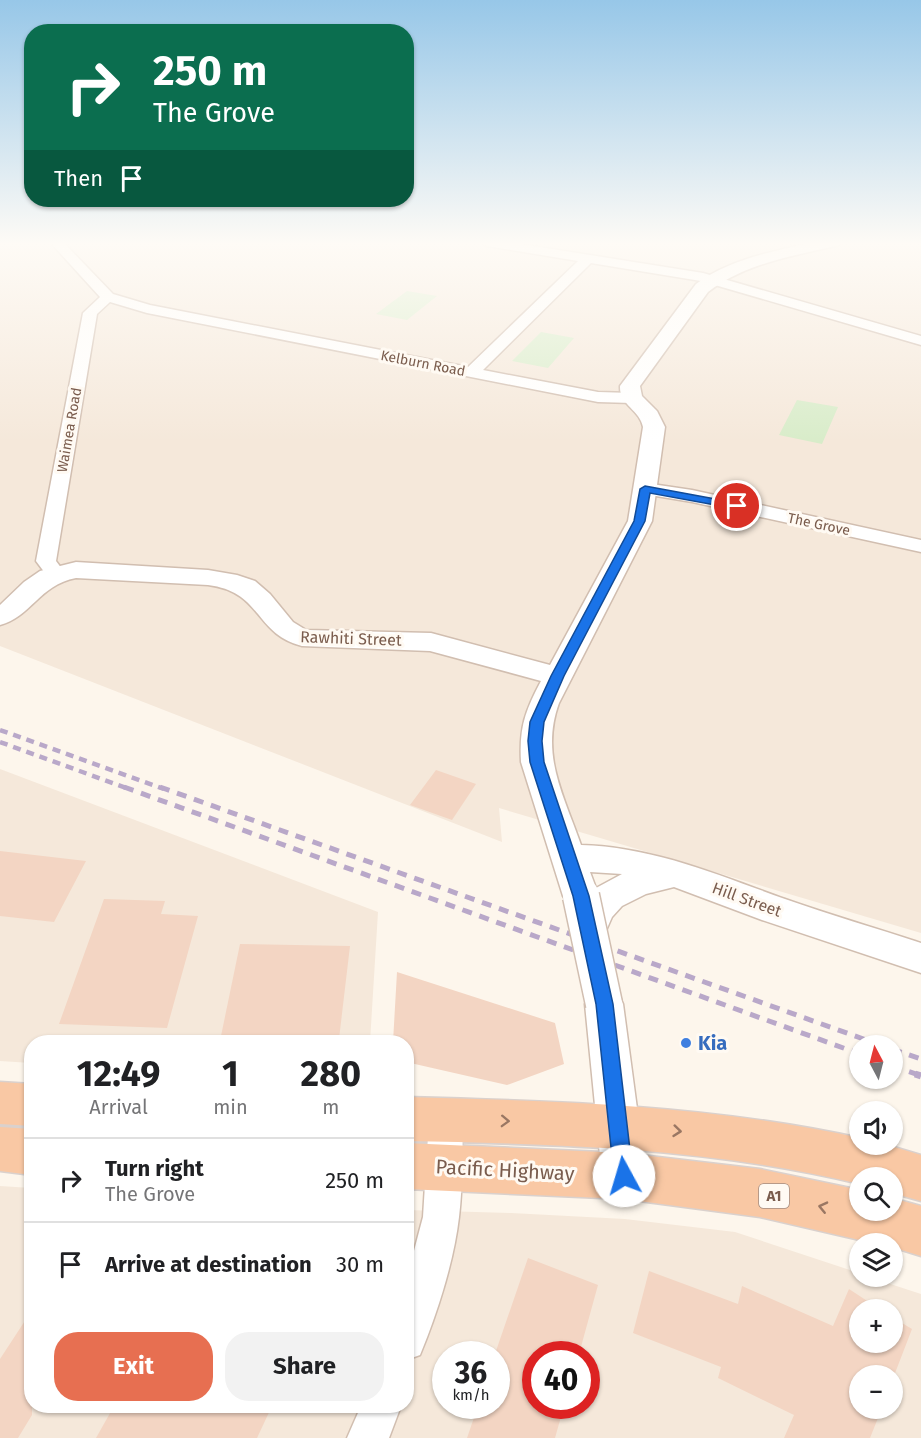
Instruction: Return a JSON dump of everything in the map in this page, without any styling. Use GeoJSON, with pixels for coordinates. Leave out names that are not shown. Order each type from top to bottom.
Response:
{"type":"FeatureCollection","features":[{"type":"Feature","properties":{"kind":"highway"},"geometry":{"type":"LineString","coordinates":[[0,1103],[24,1104]]}},
{"type":"Feature","properties":{"kind":"highway"},"geometry":{"type":"LineString","coordinates":[[426,1119],[619,1125],[762,1140],[921,1178]]}},
{"type":"Feature","properties":{"kind":"highway"},"geometry":{"type":"LineString","coordinates":[[0,1149],[24,1151]]}},
{"type":"Feature","properties":{"kind":"highway","name":"Pacific Highway"},"geometry":{"type":"LineString","coordinates":[[425,1167],[624,1176],[760,1193],[905,1225],[921,1231]]}},
{"type":"Feature","properties":{"kind":"street","name":"Waimea Road"},"geometry":{"type":"LineString","coordinates":[[55,573],[46,561],[90,313],[94,309]]}},
{"type":"Feature","properties":{"kind":"street","name":"Kelburn Road"},"geometry":{"type":"LineString","coordinates":[[148,309],[598,397],[632,398]]}},
{"type":"Feature","properties":{"kind":"street"},"geometry":{"type":"LineString","coordinates":[[472,372],[536,309]]}},
{"type":"Feature","properties":{"kind":"street"},"geometry":{"type":"LineString","coordinates":[[624,1176],[591,910],[546,794],[537,762],[535,741],[537,722],[557,676],[639,521],[654,421],[632,398],[629,390],[632,382],[686,309]]}},
{"type":"Feature","properties":{"kind":"street"},"geometry":{"type":"LineString","coordinates":[[813,309],[921,341]]}},
{"type":"Feature","properties":{"kind":"street","name":"The Grove"},"geometry":{"type":"LineString","coordinates":[[645,489],[692,496],[921,546]]}},
{"type":"Feature","properties":{"kind":"street","name":"Rawhiti Street"},"geometry":{"type":"LineString","coordinates":[[55,573],[76,570],[204,577],[231,581],[255,593],[275,620],[292,636],[313,640],[431,642],[557,676]]}},
{"type":"Feature","properties":{"kind":"street"},"geometry":{"type":"LineString","coordinates":[[0,617],[33,587],[55,573]]}},
{"type":"Feature","properties":{"kind":"street","name":"Hill Street"},"geometry":{"type":"LineString","coordinates":[[570,858],[607,859],[645,865],[921,958]]}},
{"type":"Feature","properties":{"kind":"street"},"geometry":{"type":"LineString","coordinates":[[591,910],[632,885],[676,874]]}},
{"type":"Feature","properties":{"kind":"street"},"geometry":{"type":"LineString","coordinates":[[414,1316],[433,1257],[441,1217],[425,1167],[426,1119]]}},
{"type":"Feature","properties":{"kind":"street"},"geometry":{"type":"LineString","coordinates":[[369,1438],[378,1413]]}},
{"type":"Feature","properties":{"kind":"shaded area"},"geometry":{"type":"Polygon","coordinates":[[[0,309],[921,309],[921,933],[499,808],[502,842],[0,646],[0,309]]]}},
{"type":"Feature","properties":{"kind":"shaded area"},"geometry":{"type":"Polygon","coordinates":[[[0,769],[378,912],[370,1035],[24,1035],[24,1063],[0,1061],[0,769]]]}},
{"type":"Feature","properties":{"kind":"shaded area"},"geometry":{"type":"Polygon","coordinates":[[[0,1186],[24,1188],[24,1413],[414,1413],[414,1210],[625,1219],[735,1232],[849,1270],[849,1287],[900,1287],[921,1294],[921,1438],[0,1438],[0,1186]]]}},
{"type":"Feature","properties":{"kind":"green space"},"geometry":{"type":"Polygon","coordinates":[[[383,309],[421,309],[407,320],[376,314],[383,309]]]}},
{"type":"Feature","properties":{"kind":"green space"},"geometry":{"type":"Polygon","coordinates":[[[541,332],[574,338],[548,368],[512,361],[541,332]]]}},
{"type":"Feature","properties":{"kind":"green space"},"geometry":{"type":"Polygon","coordinates":[[[797,400],[838,407],[822,444],[779,435],[797,400]]]}},
{"type":"Feature","properties":{"kind":"building"},"geometry":{"type":"Polygon","coordinates":[[[436,770],[476,784],[452,820],[410,805],[436,770]]]}},
{"type":"Feature","properties":{"kind":"building"},"geometry":{"type":"Polygon","coordinates":[[[0,851],[86,861],[54,922],[0,916],[0,851]]]}},
{"type":"Feature","properties":{"kind":"building"},"geometry":{"type":"Polygon","coordinates":[[[104,899],[165,901],[161,914],[198,916],[167,1028],[59,1024],[104,899]]]}},
{"type":"Feature","properties":{"kind":"building"},"geometry":{"type":"Polygon","coordinates":[[[240,944],[350,946],[339,1035],[221,1035],[240,944]]]}},
{"type":"Feature","properties":{"kind":"building"},"geometry":{"type":"Polygon","coordinates":[[[397,972],[555,1023],[564,1064],[507,1085],[414,1064],[414,1035],[393,1035],[397,972]]]}},
{"type":"Feature","properties":{"kind":"building"},"geometry":{"type":"Polygon","coordinates":[[[528,1258],[598,1285],[583,1341],[522,1341],[522,1419],[560,1419],[555,1438],[467,1438],[474,1419],[510,1419],[510,1341],[499,1341],[528,1258]]]}},
{"type":"Feature","properties":{"kind":"building"},"geometry":{"type":"Polygon","coordinates":[[[649,1271],[738,1304],[742,1286],[833,1326],[849,1289],[864,1299],[849,1299],[849,1353],[903,1353],[898,1365],[849,1365],[849,1419],[878,1419],[870,1438],[784,1438],[794,1415],[718,1378],[721,1367],[633,1333],[649,1271]]]}},
{"type":"Feature","properties":{"kind":"building"},"geometry":{"type":"Polygon","coordinates":[[[24,1322],[24,1413],[32,1413],[32,1415],[18,1438],[0,1438],[0,1359],[24,1322]]]}},
{"type":"Feature","properties":{"kind":"building"},"geometry":{"type":"Polygon","coordinates":[[[903,1324],[912,1329],[903,1352],[903,1324]]]}},
{"type":"Feature","properties":{"kind":"building"},"geometry":{"type":"Polygon","coordinates":[[[110,1413],[269,1413],[257,1438],[96,1438],[110,1413]]]}},
{"type":"Feature","properties":{"kind":"railway"},"geometry":{"type":"LineString","coordinates":[[0,730],[164,789]]}},
{"type":"Feature","properties":{"kind":"railway"},"geometry":{"type":"LineString","coordinates":[[0,742],[129,789]]}},
{"type":"Feature","properties":{"kind":"railway"},"geometry":{"type":"LineString","coordinates":[[124,787],[849,1050]]}},
{"type":"Feature","properties":{"kind":"railway"},"geometry":{"type":"LineString","coordinates":[[160,787],[852,1035]]}},
{"type":"Feature","properties":{"kind":"railway"},"geometry":{"type":"LineString","coordinates":[[903,1053],[921,1059]]}},
{"type":"Feature","properties":{"kind":"railway"},"geometry":{"type":"LineString","coordinates":[[903,1070],[919,1075]]}},
{"type":"Feature","properties":{"kind":"railway"},"geometry":{"type":"LineString","coordinates":[[915,1074],[921,1076]]}},
{"type":"Feature","properties":{"kind":"place","name":"Kia"},"geometry":{"type":"Point","coordinates":[686,1043]}},
{"type":"Feature","properties":{"kind":"route"},"geometry":{"type":"LineString","coordinates":[[624,1176],[616,1091],[604,1004],[581,896],[537,762],[535,741],[537,722],[557,676],[639,521],[645,489],[737,506]]}}]}
